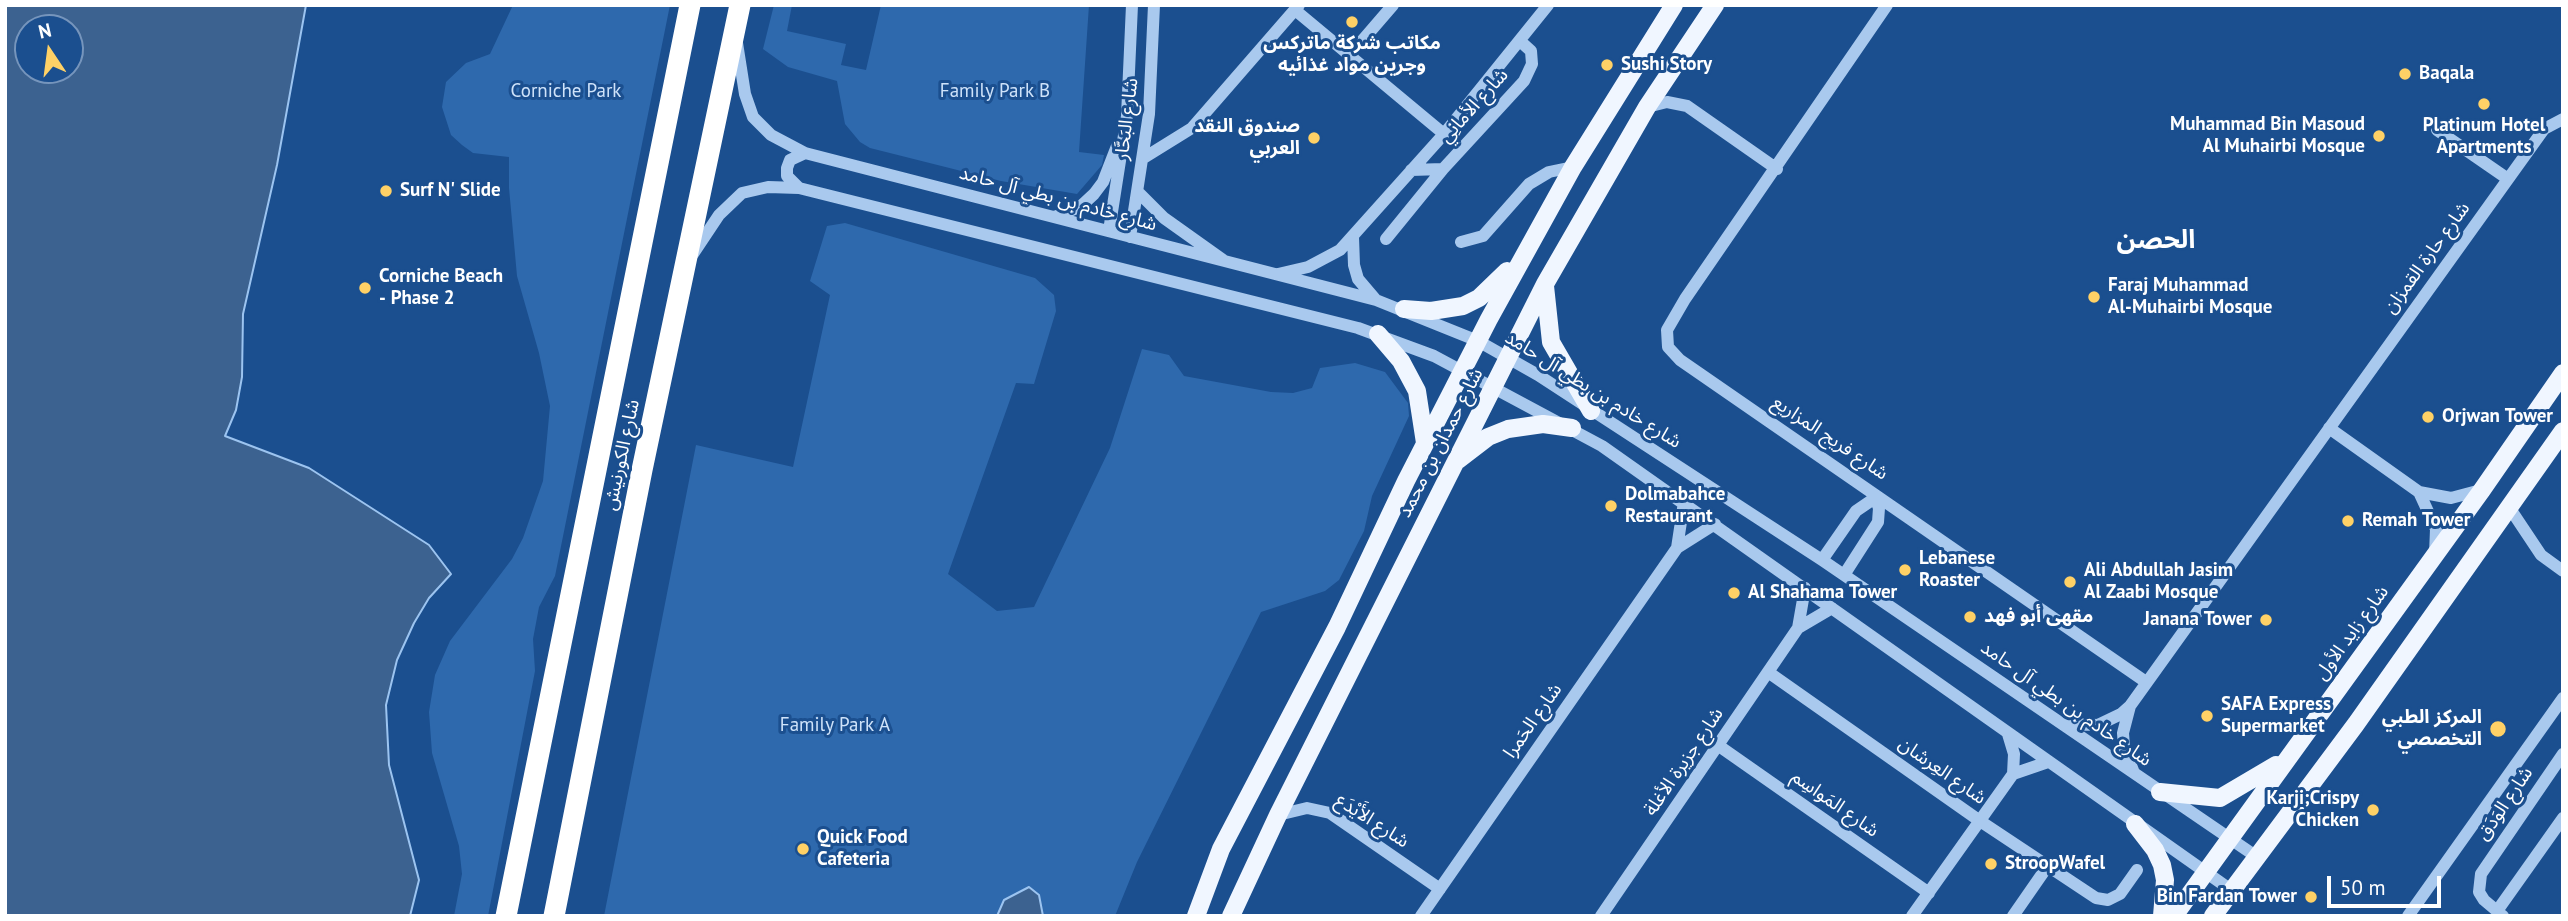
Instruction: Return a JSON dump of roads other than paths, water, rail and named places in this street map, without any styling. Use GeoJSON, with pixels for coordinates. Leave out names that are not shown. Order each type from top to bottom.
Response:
{"type":"FeatureCollection","features":[{"type":"Feature","properties":{"kind":"highway","name":"شارع الكورنيش"},"geometry":{"type":"LineString","coordinates":[[506,916],[690,5]]}},
{"type":"Feature","properties":{"kind":"highway","name":"شارع الكورنيش"},"geometry":{"type":"LineString","coordinates":[[554,916],[683,273],[740,5]]}},
{"type":"Feature","properties":{"kind":"main road","name":"شارع حمدان بن محمد"},"geometry":{"type":"LineString","coordinates":[[1196,916],[1221,849],[1337,626],[1425,443],[1478,341],[1573,167],[1674,5]]}},
{"type":"Feature","properties":{"kind":"main road","name":"شارع حمدان بن محمد"},"geometry":{"type":"LineString","coordinates":[[1231,916],[1278,815],[1545,284],[1647,107],[1715,5]]}},
{"type":"Feature","properties":{"kind":"main road"},"geometry":{"type":"LineString","coordinates":[[1404,309],[1431,311],[1463,306],[1492,287],[1524,254]]}},
{"type":"Feature","properties":{"kind":"main road"},"geometry":{"type":"LineString","coordinates":[[1545,284],[1551,342],[1591,411]]}},
{"type":"Feature","properties":{"kind":"main road"},"geometry":{"type":"LineString","coordinates":[[1378,334],[1401,361],[1417,391],[1425,443]]}},
{"type":"Feature","properties":{"kind":"main road","name":"شارع زايد الأول"},"geometry":{"type":"LineString","coordinates":[[2174,916],[2482,490],[2563,373]]}},
{"type":"Feature","properties":{"kind":"main road"},"geometry":{"type":"LineString","coordinates":[[1453,464],[1488,437],[1508,429],[1543,424],[1572,428]]}},
{"type":"Feature","properties":{"kind":"main road"},"geometry":{"type":"LineString","coordinates":[[2213,916],[2356,724],[2561,435]]}},
{"type":"Feature","properties":{"kind":"main road"},"geometry":{"type":"LineString","coordinates":[[2160,792],[2220,798],[2238,791],[2288,758]]}},
{"type":"Feature","properties":{"kind":"main road"},"geometry":{"type":"LineString","coordinates":[[2135,824],[2155,850],[2162,865],[2165,880],[2162,916]]}},
{"type":"Feature","properties":{"kind":"street","name":"شارع البَحَّار"},"geometry":{"type":"LineString","coordinates":[[1109,231],[1127,116],[1132,5]]}},
{"type":"Feature","properties":{"kind":"street","name":"شارع البَحَّار"},"geometry":{"type":"LineString","coordinates":[[1130,237],[1146,131],[1154,5]]}},
{"type":"Feature","properties":{"kind":"street"},"geometry":{"type":"LineString","coordinates":[[1349,56],[1393,5]]}},
{"type":"Feature","properties":{"kind":"street","name":"شارع الأمانِي"},"geometry":{"type":"LineString","coordinates":[[1273,274],[1325,260],[1353,237],[1444,134],[1548,5]]}},
{"type":"Feature","properties":{"kind":"street","name":"شارع فريج المزاريع"},"geometry":{"type":"LineString","coordinates":[[1887,5],[1671,322],[1666,339],[1673,355],[2146,682]]}},
{"type":"Feature","properties":{"kind":"street"},"geometry":{"type":"LineString","coordinates":[[1142,159],[1192,128],[1297,8],[1349,56],[1444,134]]}},
{"type":"Feature","properties":{"kind":"street","name":"شارع خادم بن بطي آل حامد"},"geometry":{"type":"LineString","coordinates":[[735,27],[745,94],[754,117],[771,135],[805,153],[1376,300],[1404,309],[1508,357],[1822,560],[2257,856]]}},
{"type":"Feature","properties":{"kind":"street","name":"شارع الأمانِي"},"geometry":{"type":"LineString","coordinates":[[1411,170],[1443,169],[1524,81],[1532,64],[1531,51],[1520,41]]}},
{"type":"Feature","properties":{"kind":"street"},"geometry":{"type":"LineString","coordinates":[[1647,107],[1667,102],[1687,106],[1777,169]]}},
{"type":"Feature","properties":{"kind":"street"},"geometry":{"type":"LineString","coordinates":[[1052,217],[1086,203],[1103,182],[1127,116]]}},
{"type":"Feature","properties":{"kind":"street","name":"شارع حارة القمزان"},"geometry":{"type":"LineString","coordinates":[[2062,722],[2086,727],[2098,725],[2120,715],[2130,706],[2544,129],[2563,119]]}},
{"type":"Feature","properties":{"kind":"street"},"geometry":{"type":"LineString","coordinates":[[2437,130],[2508,179]]}},
{"type":"Feature","properties":{"kind":"street"},"geometry":{"type":"LineString","coordinates":[[1146,131],[1172,142]]}},
{"type":"Feature","properties":{"kind":"street"},"geometry":{"type":"LineString","coordinates":[[799,188],[787,176],[787,168],[790,160],[805,153]]}},
{"type":"Feature","properties":{"kind":"street"},"geometry":{"type":"LineString","coordinates":[[1461,242],[1477,240],[1483,236],[1529,184],[1549,172],[1573,167]]}},
{"type":"Feature","properties":{"kind":"street"},"geometry":{"type":"LineString","coordinates":[[1386,239],[1443,169]]}},
{"type":"Feature","properties":{"kind":"street"},"geometry":{"type":"LineString","coordinates":[[683,273],[730,202],[742,193],[768,187],[799,188],[1030,243],[1378,334],[1464,371],[1572,428],[1684,502],[2231,890]]}},
{"type":"Feature","properties":{"kind":"street"},"geometry":{"type":"LineString","coordinates":[[1137,191],[1164,218],[1228,264]]}},
{"type":"Feature","properties":{"kind":"street"},"geometry":{"type":"LineString","coordinates":[[1353,237],[1354,265],[1358,279],[1376,300]]}},
{"type":"Feature","properties":{"kind":"street"},"geometry":{"type":"LineString","coordinates":[[2329,428],[2419,492],[2451,498],[2482,490]]}},
{"type":"Feature","properties":{"kind":"street"},"geometry":{"type":"LineString","coordinates":[[2419,492],[2436,529],[2434,555]]}},
{"type":"Feature","properties":{"kind":"street"},"geometry":{"type":"LineString","coordinates":[[1822,560],[1856,510],[1875,498],[1879,508],[1878,522],[1844,575]]}},
{"type":"Feature","properties":{"kind":"street","name":"شارع الحَمرا"},"geometry":{"type":"LineString","coordinates":[[1677,548],[1684,502]]}},
{"type":"Feature","properties":{"kind":"street"},"geometry":{"type":"LineString","coordinates":[[2509,507],[2541,555],[2563,570]]}},
{"type":"Feature","properties":{"kind":"street","name":"شارع الحَمرا"},"geometry":{"type":"LineString","coordinates":[[1422,916],[1677,548],[1715,524]]}},
{"type":"Feature","properties":{"kind":"street","name":"شارع جزيرة الأغلة"},"geometry":{"type":"LineString","coordinates":[[1601,916],[1798,628],[1805,589]]}},
{"type":"Feature","properties":{"kind":"street","name":"شارع جزيرة الأغلة"},"geometry":{"type":"LineString","coordinates":[[1798,628],[1832,608]]}},
{"type":"Feature","properties":{"kind":"street","name":"شارع العِرشان"},"geometry":{"type":"LineString","coordinates":[[1768,672],[2047,867],[2102,900],[2120,894],[2137,870]]}},
{"type":"Feature","properties":{"kind":"street","name":"شارع حارة القمزان"},"geometry":{"type":"LineString","coordinates":[[2130,706],[2123,733],[2124,747],[2134,773]]}},
{"type":"Feature","properties":{"kind":"street"},"geometry":{"type":"LineString","coordinates":[[2408,916],[2560,708]]}},
{"type":"Feature","properties":{"kind":"street"},"geometry":{"type":"LineString","coordinates":[[1912,916],[2013,774],[2014,754],[2008,734]]}},
{"type":"Feature","properties":{"kind":"street","name":"شارع المَواسِم"},"geometry":{"type":"LineString","coordinates":[[1719,746],[1929,893]]}},
{"type":"Feature","properties":{"kind":"street","name":"شارع الوَدَق"},"geometry":{"type":"LineString","coordinates":[[2563,754],[2481,874],[2480,892],[2497,911],[2563,818]]}},
{"type":"Feature","properties":{"kind":"street"},"geometry":{"type":"LineString","coordinates":[[2013,774],[2048,762]]}},
{"type":"Feature","properties":{"kind":"street","name":"شارع الأَيْدَع"},"geometry":{"type":"LineString","coordinates":[[1278,815],[1307,808],[1330,813],[1440,889]]}},
{"type":"Feature","properties":{"kind":"street"},"geometry":{"type":"LineString","coordinates":[[2013,916],[2047,867]]}},
{"type":"Feature","properties":{"kind":"place","name":"مكاتب شركة ماتركس وجرين مواد غذائيه"},"geometry":{"type":"Point","coordinates":[1352,22]}},
{"type":"Feature","properties":{"kind":"place","name":"Sushi Story"},"geometry":{"type":"Point","coordinates":[1607,65]}},
{"type":"Feature","properties":{"kind":"place","name":"Baqala"},"geometry":{"type":"Point","coordinates":[2405,74]}},
{"type":"Feature","properties":{"kind":"place","name":"Platinum Hotel Apartments"},"geometry":{"type":"Point","coordinates":[2484,104]}},
{"type":"Feature","properties":{"kind":"place","name":"Muhammad Bin Masoud Al Muhairbi Mosque"},"geometry":{"type":"Point","coordinates":[2379,136]}},
{"type":"Feature","properties":{"kind":"place","name":"صندوق النقد العربي"},"geometry":{"type":"Point","coordinates":[1314,138]}},
{"type":"Feature","properties":{"kind":"place","name":"Surf N' Slide"},"geometry":{"type":"Point","coordinates":[386,191]}},
{"type":"Feature","properties":{"kind":"place","name":"Corniche Beach - Phase 2"},"geometry":{"type":"Point","coordinates":[365,288]}},
{"type":"Feature","properties":{"kind":"place","name":"Faraj Muhammad Al-Muhairbi Mosque"},"geometry":{"type":"Point","coordinates":[2094,297]}},
{"type":"Feature","properties":{"kind":"place","name":"Orjwan Tower"},"geometry":{"type":"Point","coordinates":[2428,417]}},
{"type":"Feature","properties":{"kind":"place","name":"Dolmabahce Restaurant"},"geometry":{"type":"Point","coordinates":[1611,506]}},
{"type":"Feature","properties":{"kind":"place","name":"Remah Tower"},"geometry":{"type":"Point","coordinates":[2348,521]}},
{"type":"Feature","properties":{"kind":"place","name":"Lebanese Roaster"},"geometry":{"type":"Point","coordinates":[1905,570]}},
{"type":"Feature","properties":{"kind":"place","name":"Ali Abdullah Jasim Al Zaabi Mosque"},"geometry":{"type":"Point","coordinates":[2070,582]}},
{"type":"Feature","properties":{"kind":"place","name":"Al Shahama Tower"},"geometry":{"type":"Point","coordinates":[1734,593]}},
{"type":"Feature","properties":{"kind":"place","name":"مقهى أبو فهد"},"geometry":{"type":"Point","coordinates":[1970,617]}},
{"type":"Feature","properties":{"kind":"place","name":"Janana Tower"},"geometry":{"type":"Point","coordinates":[2266,620]}},
{"type":"Feature","properties":{"kind":"place","name":"SAFA Express Supermarket"},"geometry":{"type":"Point","coordinates":[2207,716]}},
{"type":"Feature","properties":{"kind":"place","name":"المركز الطبي التخصصي"},"geometry":{"type":"Point","coordinates":[2498,729]}},
{"type":"Feature","properties":{"kind":"place","name":"Karji;Crispy Chicken"},"geometry":{"type":"Point","coordinates":[2373,810]}},
{"type":"Feature","properties":{"kind":"place","name":"Quick Food Cafeteria"},"geometry":{"type":"Point","coordinates":[803,849]}},
{"type":"Feature","properties":{"kind":"place","name":"StroopWafel"},"geometry":{"type":"Point","coordinates":[1991,864]}},
{"type":"Feature","properties":{"kind":"place","name":"Bin Fardan Tower"},"geometry":{"type":"Point","coordinates":[2311,897]}},
{"type":"Feature","properties":{"kind":"district","name":"الحصن"},"geometry":{"type":"Point","coordinates":[2156,241]}},
{"type":"Feature","properties":{"kind":"park label","name":"Corniche Park"},"geometry":{"type":"Point","coordinates":[566,92]}},
{"type":"Feature","properties":{"kind":"park label","name":"Family Park B"},"geometry":{"type":"Point","coordinates":[995,92]}},
{"type":"Feature","properties":{"kind":"park label","name":"Family Park A"},"geometry":{"type":"Point","coordinates":[835,726]}}]}
